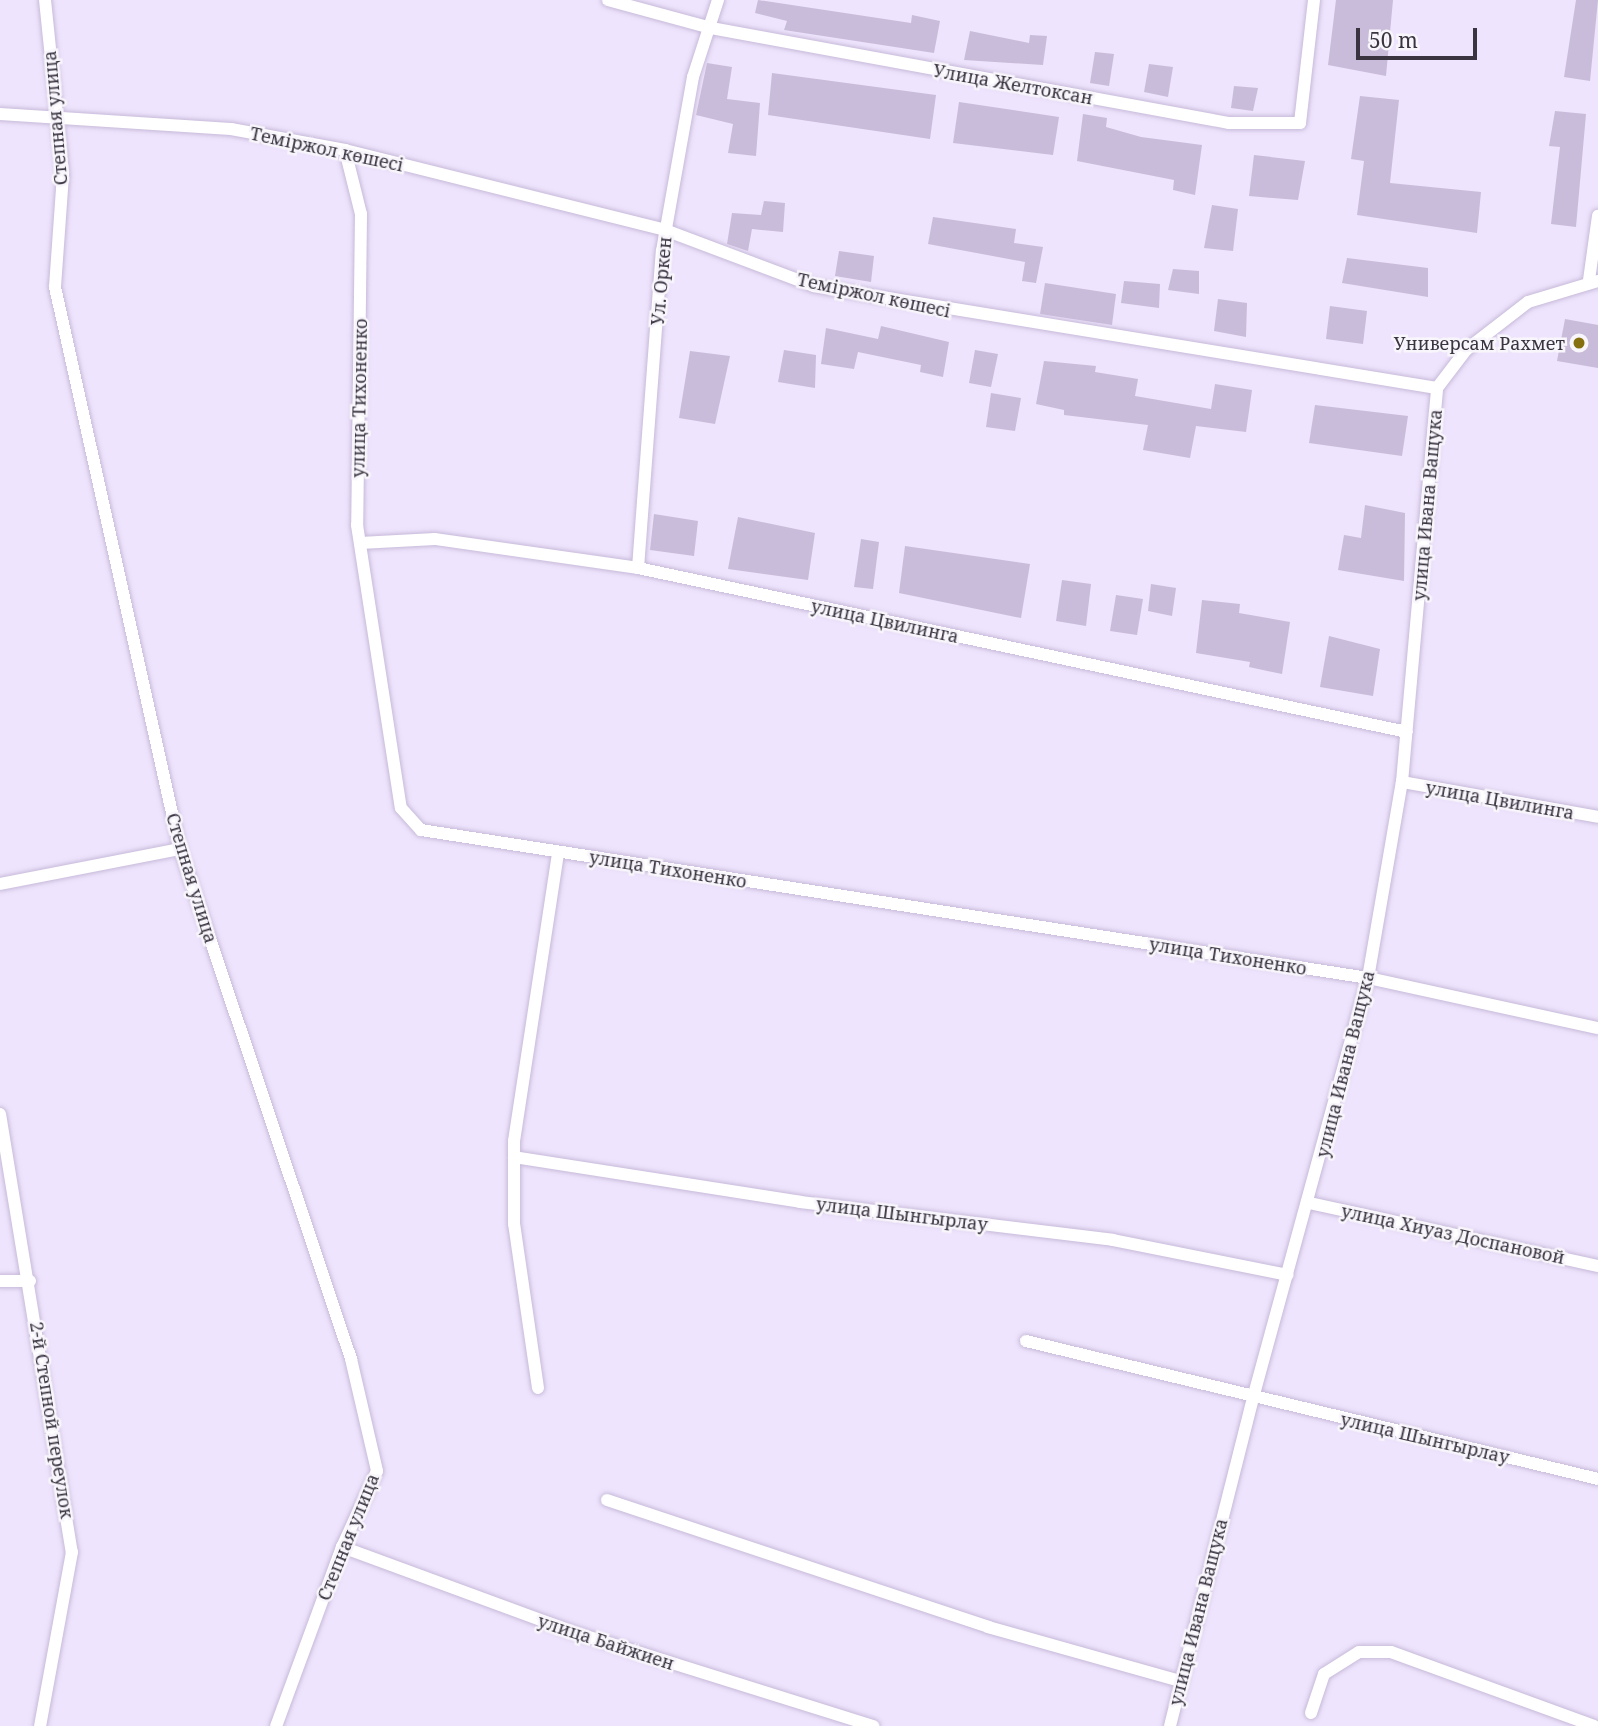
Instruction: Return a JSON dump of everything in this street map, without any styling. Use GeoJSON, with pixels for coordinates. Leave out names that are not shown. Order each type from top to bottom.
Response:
{"type":"FeatureCollection","features":[{"type":"Feature","properties":{"kind":"street","name":"Степная улица"},"geometry":{"type":"LineString","coordinates":[[45,0],[63,175],[55,288],[180,849],[351,1359],[377,1471],[342,1548],[276,1726]]}},
{"type":"Feature","properties":{"kind":"street","name":"Улица Желтоксан"},"geometry":{"type":"LineString","coordinates":[[608,0],[711,28],[1228,123],[1300,123],[1314,0]]}},
{"type":"Feature","properties":{"kind":"street","name":"Ул. Оркен"},"geometry":{"type":"LineString","coordinates":[[638,568],[666,230],[693,77],[718,0]]}},
{"type":"Feature","properties":{"kind":"street","name":"Теміржол көшесі"},"geometry":{"type":"LineString","coordinates":[[0,114],[55,115],[231,129],[345,150],[666,230],[814,286],[1437,388]]}},
{"type":"Feature","properties":{"kind":"street","name":"улица Тихоненко"},"geometry":{"type":"LineString","coordinates":[[345,150],[361,214],[360,543],[401,808],[421,830],[1368,978],[1598,1028]]}},
{"type":"Feature","properties":{"kind":"street"},"geometry":{"type":"LineString","coordinates":[[1437,388],[1466,350],[1528,302],[1593,280],[1598,216]]}},
{"type":"Feature","properties":{"kind":"street","name":"улица Ивана Ващука"},"geometry":{"type":"LineString","coordinates":[[1170,1726],[1252,1398],[1309,1203],[1368,978],[1402,782],[1437,388]]}},
{"type":"Feature","properties":{"kind":"street","name":"улица Цвилинга"},"geometry":{"type":"LineString","coordinates":[[360,543],[435,539],[638,568],[1407,732]]}},
{"type":"Feature","properties":{"kind":"street","name":"улица Цвилинга"},"geometry":{"type":"LineString","coordinates":[[1402,782],[1598,817]]}},
{"type":"Feature","properties":{"kind":"street"},"geometry":{"type":"LineString","coordinates":[[0,884],[180,849]]}},
{"type":"Feature","properties":{"kind":"street"},"geometry":{"type":"LineString","coordinates":[[538,1388],[514,1224],[514,1157],[558,852]]}},
{"type":"Feature","properties":{"kind":"street","name":"2-й Степной переулок"},"geometry":{"type":"LineString","coordinates":[[0,1114],[30,1281],[72,1552],[40,1726]]}},
{"type":"Feature","properties":{"kind":"street","name":"улица Шынгырлау"},"geometry":{"type":"LineString","coordinates":[[514,1157],[800,1202],[1113,1240],[1288,1275]]}},
{"type":"Feature","properties":{"kind":"street","name":"улица Хиуаз Доспановой"},"geometry":{"type":"LineString","coordinates":[[1309,1203],[1598,1266]]}},
{"type":"Feature","properties":{"kind":"street"},"geometry":{"type":"LineString","coordinates":[[0,1281],[30,1281]]}},
{"type":"Feature","properties":{"kind":"street","name":"улица Шынгырлау"},"geometry":{"type":"LineString","coordinates":[[1026,1341],[1252,1398],[1598,1479]]}},
{"type":"Feature","properties":{"kind":"street"},"geometry":{"type":"LineString","coordinates":[[607,1500],[988,1627],[1180,1681]]}},
{"type":"Feature","properties":{"kind":"street","name":"улица Байжиен"},"geometry":{"type":"LineString","coordinates":[[342,1548],[569,1631],[874,1726]]}},
{"type":"Feature","properties":{"kind":"street"},"geometry":{"type":"LineString","coordinates":[[1311,1713],[1324,1674],[1359,1652],[1391,1652],[1594,1726]]}},
{"type":"Feature","properties":{"kind":"building"},"geometry":{"type":"Polygon","coordinates":[[[758,0],[911,23],[912,15],[940,21],[934,53],[784,30],[787,21],[755,13],[758,0]]]}},
{"type":"Feature","properties":{"kind":"building"},"geometry":{"type":"Polygon","coordinates":[[[1336,0],[1393,0],[1386,76],[1328,65],[1336,0]]]}},
{"type":"Feature","properties":{"kind":"building"},"geometry":{"type":"Polygon","coordinates":[[[1576,0],[1598,0],[1590,81],[1564,77],[1576,0]]]}},
{"type":"Feature","properties":{"kind":"building"},"geometry":{"type":"Polygon","coordinates":[[[970,31],[1029,43],[1030,35],[1047,36],[1043,65],[964,60],[970,31]]]}},
{"type":"Feature","properties":{"kind":"building"},"geometry":{"type":"Polygon","coordinates":[[[1095,52],[1114,54],[1109,86],[1090,83],[1095,52]]]}},
{"type":"Feature","properties":{"kind":"building"},"geometry":{"type":"Polygon","coordinates":[[[707,63],[732,67],[727,99],[760,103],[756,156],[728,153],[733,124],[696,115],[707,63]]]}},
{"type":"Feature","properties":{"kind":"building"},"geometry":{"type":"Polygon","coordinates":[[[1149,64],[1173,67],[1168,97],[1144,92],[1149,64]]]}},
{"type":"Feature","properties":{"kind":"building"},"geometry":{"type":"Polygon","coordinates":[[[772,73],[936,95],[930,139],[768,115],[772,73]]]}},
{"type":"Feature","properties":{"kind":"building"},"geometry":{"type":"Polygon","coordinates":[[[1234,86],[1258,88],[1253,111],[1231,108],[1234,86]]]}},
{"type":"Feature","properties":{"kind":"building"},"geometry":{"type":"Polygon","coordinates":[[[1360,96],[1399,100],[1390,183],[1481,192],[1477,233],[1357,215],[1364,161],[1351,159],[1360,96]]]}},
{"type":"Feature","properties":{"kind":"building"},"geometry":{"type":"Polygon","coordinates":[[[959,102],[1059,117],[1053,155],[953,143],[959,102]]]}},
{"type":"Feature","properties":{"kind":"building"},"geometry":{"type":"Polygon","coordinates":[[[1555,111],[1586,114],[1576,227],[1551,224],[1560,147],[1549,146],[1555,111]]]}},
{"type":"Feature","properties":{"kind":"building"},"geometry":{"type":"Polygon","coordinates":[[[1083,114],[1107,118],[1106,127],[1141,137],[1202,145],[1195,195],[1173,190],[1174,180],[1077,161],[1083,114]]]}},
{"type":"Feature","properties":{"kind":"building"},"geometry":{"type":"Polygon","coordinates":[[[1254,155],[1305,161],[1298,200],[1249,196],[1254,155]]]}},
{"type":"Feature","properties":{"kind":"building"},"geometry":{"type":"Polygon","coordinates":[[[764,201],[785,203],[783,232],[752,229],[748,251],[727,244],[732,213],[761,215],[764,201]]]}},
{"type":"Feature","properties":{"kind":"building"},"geometry":{"type":"Polygon","coordinates":[[[1212,205],[1238,209],[1233,251],[1204,248],[1212,205]]]}},
{"type":"Feature","properties":{"kind":"building"},"geometry":{"type":"Polygon","coordinates":[[[933,217],[1016,229],[1014,243],[1043,247],[1036,283],[1022,281],[1025,262],[928,244],[933,217]]]}},
{"type":"Feature","properties":{"kind":"building"},"geometry":{"type":"Polygon","coordinates":[[[839,251],[874,256],[871,282],[835,276],[839,251]]]}},
{"type":"Feature","properties":{"kind":"building"},"geometry":{"type":"Polygon","coordinates":[[[1347,258],[1428,268],[1428,297],[1342,283],[1347,258]]]}},
{"type":"Feature","properties":{"kind":"building"},"geometry":{"type":"Polygon","coordinates":[[[1173,269],[1199,271],[1199,294],[1168,290],[1173,269]]]}},
{"type":"Feature","properties":{"kind":"building"},"geometry":{"type":"Polygon","coordinates":[[[1124,281],[1160,284],[1159,308],[1121,303],[1124,281]]]}},
{"type":"Feature","properties":{"kind":"building"},"geometry":{"type":"Polygon","coordinates":[[[1045,283],[1116,294],[1112,325],[1040,314],[1045,283]]]}},
{"type":"Feature","properties":{"kind":"building"},"geometry":{"type":"Polygon","coordinates":[[[1218,299],[1247,303],[1246,337],[1214,331],[1218,299]]]}},
{"type":"Feature","properties":{"kind":"building"},"geometry":{"type":"Polygon","coordinates":[[[1330,306],[1367,311],[1363,344],[1326,339],[1330,306]]]}},
{"type":"Feature","properties":{"kind":"building","name":"Универсам Рахмет"},"geometry":{"type":"Polygon","coordinates":[[[1565,319],[1598,325],[1598,368],[1557,361],[1565,319]]]}},
{"type":"Feature","properties":{"kind":"building"},"geometry":{"type":"Polygon","coordinates":[[[881,326],[949,342],[943,377],[920,372],[921,365],[858,352],[854,369],[821,364],[826,328],[878,339],[881,326]]]}},
{"type":"Feature","properties":{"kind":"building"},"geometry":{"type":"Polygon","coordinates":[[[784,350],[816,355],[815,388],[778,382],[784,350]]]}},
{"type":"Feature","properties":{"kind":"building"},"geometry":{"type":"Polygon","coordinates":[[[975,350],[998,354],[991,387],[969,383],[975,350]]]}},
{"type":"Feature","properties":{"kind":"building"},"geometry":{"type":"Polygon","coordinates":[[[690,351],[730,356],[715,424],[679,418],[690,351]]]}},
{"type":"Feature","properties":{"kind":"building"},"geometry":{"type":"Polygon","coordinates":[[[1044,361],[1096,366],[1095,372],[1138,379],[1135,396],[1211,409],[1215,384],[1252,390],[1246,432],[1196,426],[1190,458],[1143,450],[1148,425],[1064,415],[1064,410],[1036,404],[1044,361]]]}},
{"type":"Feature","properties":{"kind":"building"},"geometry":{"type":"Polygon","coordinates":[[[991,393],[1021,398],[1015,431],[986,427],[991,393]]]}},
{"type":"Feature","properties":{"kind":"building"},"geometry":{"type":"Polygon","coordinates":[[[1315,405],[1408,416],[1402,456],[1309,443],[1315,405]]]}},
{"type":"Feature","properties":{"kind":"building"},"geometry":{"type":"Polygon","coordinates":[[[1365,505],[1405,513],[1404,581],[1338,570],[1344,535],[1361,538],[1365,505]]]}},
{"type":"Feature","properties":{"kind":"building"},"geometry":{"type":"Polygon","coordinates":[[[654,514],[698,521],[694,556],[650,550],[654,514]]]}},
{"type":"Feature","properties":{"kind":"building"},"geometry":{"type":"Polygon","coordinates":[[[738,517],[815,533],[808,580],[728,569],[738,517]]]}},
{"type":"Feature","properties":{"kind":"building"},"geometry":{"type":"Polygon","coordinates":[[[861,539],[879,542],[873,589],[854,587],[861,539]]]}},
{"type":"Feature","properties":{"kind":"building"},"geometry":{"type":"Polygon","coordinates":[[[905,546],[1030,564],[1021,618],[899,593],[905,546]]]}},
{"type":"Feature","properties":{"kind":"building"},"geometry":{"type":"Polygon","coordinates":[[[1062,580],[1091,584],[1086,626],[1056,621],[1062,580]]]}},
{"type":"Feature","properties":{"kind":"building"},"geometry":{"type":"Polygon","coordinates":[[[1151,584],[1176,588],[1172,616],[1148,611],[1151,584]]]}},
{"type":"Feature","properties":{"kind":"building"},"geometry":{"type":"Polygon","coordinates":[[[1116,595],[1143,599],[1137,635],[1110,631],[1116,595]]]}},
{"type":"Feature","properties":{"kind":"building"},"geometry":{"type":"Polygon","coordinates":[[[1202,600],[1240,604],[1239,613],[1290,622],[1282,674],[1249,667],[1250,662],[1196,653],[1202,600]]]}},
{"type":"Feature","properties":{"kind":"building"},"geometry":{"type":"Polygon","coordinates":[[[1329,636],[1380,649],[1373,696],[1320,687],[1329,636]]]}},
{"type":"Feature","properties":{"kind":"place","name":"Универсам Рахмет"},"geometry":{"type":"Point","coordinates":[1579,343]}}]}
